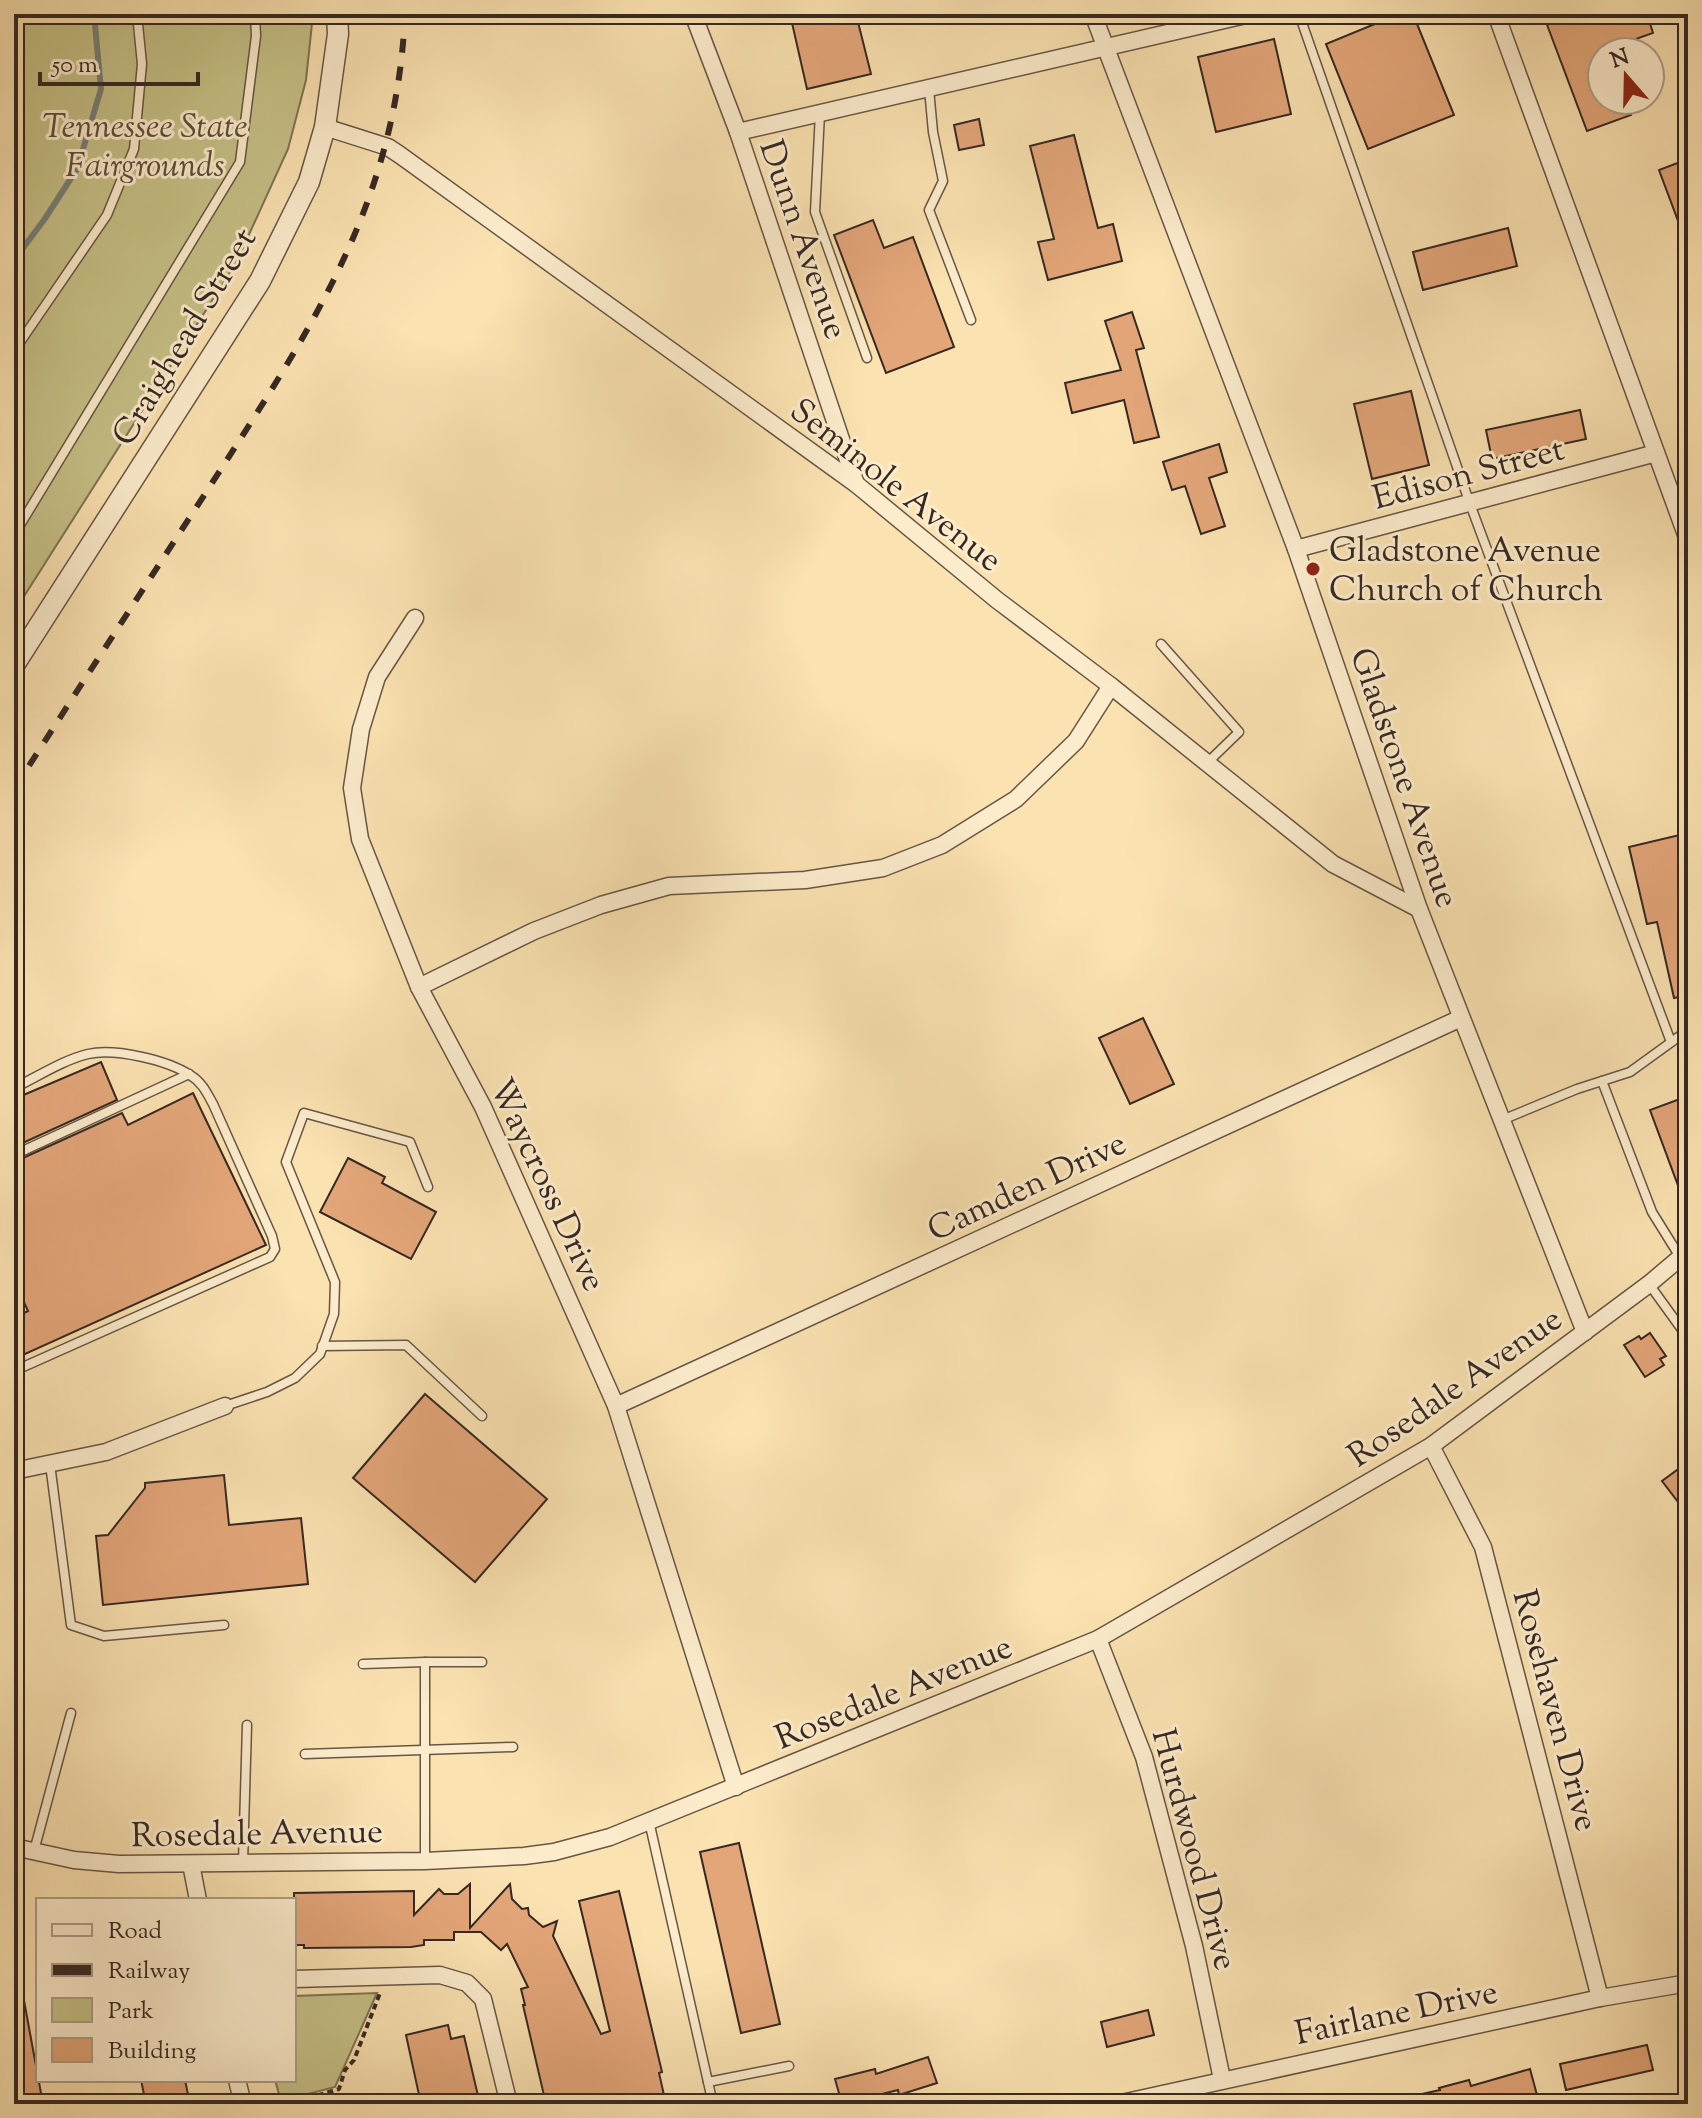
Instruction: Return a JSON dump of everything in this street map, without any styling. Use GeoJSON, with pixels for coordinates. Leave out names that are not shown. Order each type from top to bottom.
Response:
{"type":"FeatureCollection","features":[{"type":"Feature","properties":{"kind":"street","name":"Craighead Street"},"geometry":{"type":"LineString","coordinates":[[14,665],[260,281],[309,182],[325,127],[338,34],[337,14]]}},
{"type":"Feature","properties":{"kind":"street","name":"Dunn Avenue"},"geometry":{"type":"LineString","coordinates":[[693,14],[738,132],[856,484]]}},
{"type":"Feature","properties":{"kind":"street","name":"Gladstone Avenue"},"geometry":{"type":"LineString","coordinates":[[1093,14],[1296,549],[1419,909],[1585,1332]]}},
{"type":"Feature","properties":{"kind":"street"},"geometry":{"type":"LineString","coordinates":[[738,132],[1250,14]]}},
{"type":"Feature","properties":{"kind":"street"},"geometry":{"type":"LineString","coordinates":[[1496,14],[1688,540]]}},
{"type":"Feature","properties":{"kind":"street","name":"Seminole Avenue"},"geometry":{"type":"LineString","coordinates":[[325,127],[388,147],[856,484],[997,600],[1111,686],[1333,864],[1419,909]]}},
{"type":"Feature","properties":{"kind":"street","name":"Edison Street"},"geometry":{"type":"LineString","coordinates":[[1296,549],[1656,453]]}},
{"type":"Feature","properties":{"kind":"street","name":"Waycross Drive"},"geometry":{"type":"LineString","coordinates":[[415,618],[377,677],[361,729],[352,788],[360,839],[419,987],[483,1107],[616,1406],[736,1787]]}},
{"type":"Feature","properties":{"kind":"street"},"geometry":{"type":"LineString","coordinates":[[419,987],[534,931],[601,905],[669,886],[805,880],[883,868],[942,845],[1016,799],[1076,741],[1111,686]]}},
{"type":"Feature","properties":{"kind":"street","name":"Camden Drive"},"geometry":{"type":"LineString","coordinates":[[616,1406],[1461,1018]]}},
{"type":"Feature","properties":{"kind":"street","name":"Rosedale Avenue"},"geometry":{"type":"LineString","coordinates":[[14,1847],[98,1863],[425,1861],[554,1852],[610,1837],[1098,1639],[1431,1446],[1649,1284],[1684,1254]]}},
{"type":"Feature","properties":{"kind":"street"},"geometry":{"type":"LineString","coordinates":[[14,1471],[106,1452],[225,1406]]}},
{"type":"Feature","properties":{"kind":"street","name":"Rosehaven Drive"},"geometry":{"type":"LineString","coordinates":[[1431,1446],[1483,1547],[1600,1998]]}},
{"type":"Feature","properties":{"kind":"street","name":"Hurdwood Drive"},"geometry":{"type":"LineString","coordinates":[[1098,1639],[1144,1757],[1194,1946],[1222,2079]]}},
{"type":"Feature","properties":{"kind":"street"},"geometry":{"type":"LineString","coordinates":[[191,1864],[198,1898]]}},
{"type":"Feature","properties":{"kind":"street"},"geometry":{"type":"LineString","coordinates":[[296,1979],[452,1977],[474,1987],[487,2010],[509,2104]]}},
{"type":"Feature","properties":{"kind":"street","name":"Fairlane Drive"},"geometry":{"type":"LineString","coordinates":[[1117,2104],[1600,1998],[1688,1983]]}},
{"type":"Feature","properties":{"kind":"street"},"geometry":{"type":"LineString","coordinates":[[238,2082],[243,2104]]}},
{"type":"Feature","properties":{"kind":"lane"},"geometry":{"type":"LineString","coordinates":[[14,351],[107,215],[134,149],[142,64],[137,14]]}},
{"type":"Feature","properties":{"kind":"lane"},"geometry":{"type":"LineString","coordinates":[[14,535],[240,162],[256,36],[255,14]]}},
{"type":"Feature","properties":{"kind":"lane"},"geometry":{"type":"LineString","coordinates":[[1299,14],[1470,504],[1671,1042]]}},
{"type":"Feature","properties":{"kind":"lane"},"geometry":{"type":"LineString","coordinates":[[929,88],[933,132],[943,181],[929,210],[971,320]]}},
{"type":"Feature","properties":{"kind":"lane"},"geometry":{"type":"LineString","coordinates":[[820,112],[815,212],[867,358]]}},
{"type":"Feature","properties":{"kind":"lane"},"geometry":{"type":"LineString","coordinates":[[1161,644],[1239,732],[1207,763]]}},
{"type":"Feature","properties":{"kind":"lane"},"geometry":{"type":"LineString","coordinates":[[1502,1121],[1577,1089],[1630,1072],[1688,1030]]}},
{"type":"Feature","properties":{"kind":"lane"},"geometry":{"type":"LineString","coordinates":[[14,1088],[85,1055],[106,1052],[152,1060],[189,1074],[203,1085],[272,1236],[275,1249],[270,1257],[14,1371]]}},
{"type":"Feature","properties":{"kind":"lane"},"geometry":{"type":"LineString","coordinates":[[14,1155],[189,1074]]}},
{"type":"Feature","properties":{"kind":"lane"},"geometry":{"type":"LineString","coordinates":[[1602,1081],[1652,1212],[1684,1254]]}},
{"type":"Feature","properties":{"kind":"lane"},"geometry":{"type":"LineString","coordinates":[[225,1406],[267,1392],[295,1378],[320,1354],[334,1314],[335,1282],[286,1162],[304,1113],[410,1142],[428,1187]]}},
{"type":"Feature","properties":{"kind":"lane"},"geometry":{"type":"LineString","coordinates":[[1649,1284],[1688,1338]]}},
{"type":"Feature","properties":{"kind":"lane"},"geometry":{"type":"LineString","coordinates":[[322,1346],[406,1345],[482,1416]]}},
{"type":"Feature","properties":{"kind":"lane"},"geometry":{"type":"LineString","coordinates":[[50,1463],[71,1625],[104,1636],[224,1625]]}},
{"type":"Feature","properties":{"kind":"lane"},"geometry":{"type":"LineString","coordinates":[[425,1662],[425,1861]]}},
{"type":"Feature","properties":{"kind":"lane"},"geometry":{"type":"LineString","coordinates":[[363,1664],[482,1662]]}},
{"type":"Feature","properties":{"kind":"lane"},"geometry":{"type":"LineString","coordinates":[[34,1851],[71,1713]]}},
{"type":"Feature","properties":{"kind":"lane"},"geometry":{"type":"LineString","coordinates":[[243,1862],[247,1725]]}},
{"type":"Feature","properties":{"kind":"lane"},"geometry":{"type":"LineString","coordinates":[[305,1754],[513,1747]]}},
{"type":"Feature","properties":{"kind":"lane"},"geometry":{"type":"LineString","coordinates":[[649,1821],[713,2104]]}},
{"type":"Feature","properties":{"kind":"lane"},"geometry":{"type":"LineString","coordinates":[[708,2082],[789,2066]]}},
{"type":"Feature","properties":{"kind":"path"},"geometry":{"type":"LineString","coordinates":[[289,2104],[339,2089],[345,2070],[354,2060],[387,1976]]}},
{"type":"Feature","properties":{"kind":"green space","name":"Tennessee State Fairgrounds"},"geometry":{"type":"Polygon","coordinates":[[[14,14],[313,14],[306,80],[288,149],[236,263],[14,612],[14,14]]]}},
{"type":"Feature","properties":{"kind":"green space"},"geometry":{"type":"Polygon","coordinates":[[[377,1993],[335,2087],[281,2101],[276,2082],[296,2082],[296,1996],[377,1993]]]}},
{"type":"Feature","properties":{"kind":"building"},"geometry":{"type":"Polygon","coordinates":[[[790,14],[856,14],[871,74],[807,89],[790,14]]]}},
{"type":"Feature","properties":{"kind":"building"},"geometry":{"type":"Polygon","coordinates":[[[1399,14],[1413,14],[1454,115],[1368,149],[1326,44],[1399,14]]]}},
{"type":"Feature","properties":{"kind":"building"},"geometry":{"type":"Polygon","coordinates":[[[1543,14],[1647,14],[1653,33],[1644,36],[1586,36],[1586,116],[1628,116],[1587,131],[1543,14]]]}},
{"type":"Feature","properties":{"kind":"building"},"geometry":{"type":"Polygon","coordinates":[[[1274,39],[1291,114],[1216,132],[1198,57],[1274,39]]]}},
{"type":"Feature","properties":{"kind":"building"},"geometry":{"type":"Polygon","coordinates":[[[979,119],[984,145],[959,150],[954,125],[979,119]]]}},
{"type":"Feature","properties":{"kind":"building"},"geometry":{"type":"Polygon","coordinates":[[[1074,135],[1098,228],[1113,224],[1122,261],[1048,280],[1038,242],[1054,239],[1030,146],[1074,135]]]}},
{"type":"Feature","properties":{"kind":"building"},"geometry":{"type":"Polygon","coordinates":[[[1688,159],[1688,242],[1686,242],[1659,170],[1688,159]]]}},
{"type":"Feature","properties":{"kind":"building"},"geometry":{"type":"Polygon","coordinates":[[[873,220],[884,248],[913,237],[954,347],[886,373],[834,235],[873,220]]]}},
{"type":"Feature","properties":{"kind":"building"},"geometry":{"type":"Polygon","coordinates":[[[1508,228],[1517,266],[1423,290],[1413,252],[1508,228]]]}},
{"type":"Feature","properties":{"kind":"building"},"geometry":{"type":"Polygon","coordinates":[[[1132,312],[1144,348],[1136,350],[1159,437],[1134,443],[1124,400],[1072,413],[1065,383],[1121,370],[1105,321],[1132,312]]]}},
{"type":"Feature","properties":{"kind":"building"},"geometry":{"type":"Polygon","coordinates":[[[1411,391],[1429,465],[1372,479],[1354,404],[1411,391]]]}},
{"type":"Feature","properties":{"kind":"building"},"geometry":{"type":"Polygon","coordinates":[[[1580,410],[1586,439],[1492,459],[1486,430],[1580,410]]]}},
{"type":"Feature","properties":{"kind":"building"},"geometry":{"type":"Polygon","coordinates":[[[1219,444],[1227,472],[1209,478],[1225,526],[1201,534],[1185,486],[1172,490],[1163,462],[1219,444]]]}},
{"type":"Feature","properties":{"kind":"building"},"geometry":{"type":"Polygon","coordinates":[[[1688,833],[1688,995],[1674,998],[1657,922],[1647,924],[1629,847],[1688,833]]]}},
{"type":"Feature","properties":{"kind":"building"},"geometry":{"type":"Polygon","coordinates":[[[1143,1018],[1174,1084],[1130,1104],[1099,1038],[1143,1018]]]}},
{"type":"Feature","properties":{"kind":"building"},"geometry":{"type":"Polygon","coordinates":[[[101,1062],[117,1100],[14,1147],[14,1099],[101,1062]]]}},
{"type":"Feature","properties":{"kind":"building"},"geometry":{"type":"Polygon","coordinates":[[[193,1093],[266,1245],[14,1359],[14,1318],[28,1311],[14,1280],[14,1162],[122,1113],[128,1125],[193,1093]]]}},
{"type":"Feature","properties":{"kind":"building"},"geometry":{"type":"Polygon","coordinates":[[[1688,1096],[1688,1207],[1686,1207],[1650,1110],[1688,1096]]]}},
{"type":"Feature","properties":{"kind":"building"},"geometry":{"type":"Polygon","coordinates":[[[348,1158],[385,1177],[382,1183],[436,1212],[411,1259],[320,1212],[348,1158]]]}},
{"type":"Feature","properties":{"kind":"building"},"geometry":{"type":"Polygon","coordinates":[[[1650,1333],[1666,1356],[1660,1359],[1664,1365],[1645,1377],[1624,1345],[1650,1333]]]}},
{"type":"Feature","properties":{"kind":"building"},"geometry":{"type":"Polygon","coordinates":[[[425,1394],[547,1499],[475,1582],[353,1478],[425,1394]]]}},
{"type":"Feature","properties":{"kind":"building"},"geometry":{"type":"Polygon","coordinates":[[[1688,1462],[1688,1515],[1662,1481],[1688,1462]]]}},
{"type":"Feature","properties":{"kind":"building"},"geometry":{"type":"Polygon","coordinates":[[[224,1475],[229,1525],[301,1518],[308,1584],[103,1605],[96,1536],[108,1535],[145,1488],[145,1483],[224,1475]]]}},
{"type":"Feature","properties":{"kind":"building"},"geometry":{"type":"Polygon","coordinates":[[[739,1843],[780,2024],[741,2033],[700,1852],[739,1843]]]}},
{"type":"Feature","properties":{"kind":"building"},"geometry":{"type":"Polygon","coordinates":[[[470,1884],[470,1928],[510,1884],[512,1899],[522,1909],[528,1908],[529,1915],[543,1927],[557,1921],[553,1936],[601,2034],[610,2031],[579,1901],[619,1891],[662,2072],[659,2073],[666,2104],[546,2104],[523,2005],[521,1989],[528,1987],[507,1944],[501,1950],[481,1932],[454,1932],[454,1940],[424,1940],[424,1945],[411,1947],[304,1948],[304,1945],[296,1945],[294,1893],[414,1891],[414,1915],[439,1889],[444,1894],[458,1894],[470,1884]]]}},
{"type":"Feature","properties":{"kind":"building"},"geometry":{"type":"Polygon","coordinates":[[[14,1995],[23,1995],[36,2082],[39,2082],[43,2104],[14,2104],[14,1995]]]}},
{"type":"Feature","properties":{"kind":"building"},"geometry":{"type":"Polygon","coordinates":[[[1148,2010],[1154,2035],[1107,2047],[1101,2022],[1148,2010]]]}},
{"type":"Feature","properties":{"kind":"building"},"geometry":{"type":"Polygon","coordinates":[[[448,2025],[451,2039],[464,2036],[479,2100],[461,2104],[421,2104],[406,2035],[448,2025]]]}},
{"type":"Feature","properties":{"kind":"building"},"geometry":{"type":"Polygon","coordinates":[[[1647,2045],[1653,2070],[1566,2090],[1560,2064],[1647,2045]]]}},
{"type":"Feature","properties":{"kind":"building"},"geometry":{"type":"Polygon","coordinates":[[[928,2057],[937,2083],[899,2095],[898,2090],[842,2104],[835,2079],[875,2069],[876,2074],[928,2057]]]}},
{"type":"Feature","properties":{"kind":"building"},"geometry":{"type":"Polygon","coordinates":[[[1530,2069],[1537,2095],[1504,2104],[1409,2104],[1408,2097],[1439,2088],[1469,2080],[1471,2086],[1530,2069]]]}},
{"type":"Feature","properties":{"kind":"building"},"geometry":{"type":"Polygon","coordinates":[[[141,2082],[185,2082],[190,2104],[146,2104],[141,2082]]]}},
{"type":"Feature","properties":{"kind":"waterway"},"geometry":{"type":"LineString","coordinates":[[14,260],[77,169],[101,89],[94,14]]}},
{"type":"Feature","properties":{"kind":"railway"},"geometry":{"type":"LineString","coordinates":[[14,789],[278,380],[340,268],[384,149],[398,84],[405,14]]}},
{"type":"Feature","properties":{"kind":"place","name":"Gladstone Avenue Church of Church"},"geometry":{"type":"Point","coordinates":[1313,569]}}]}
